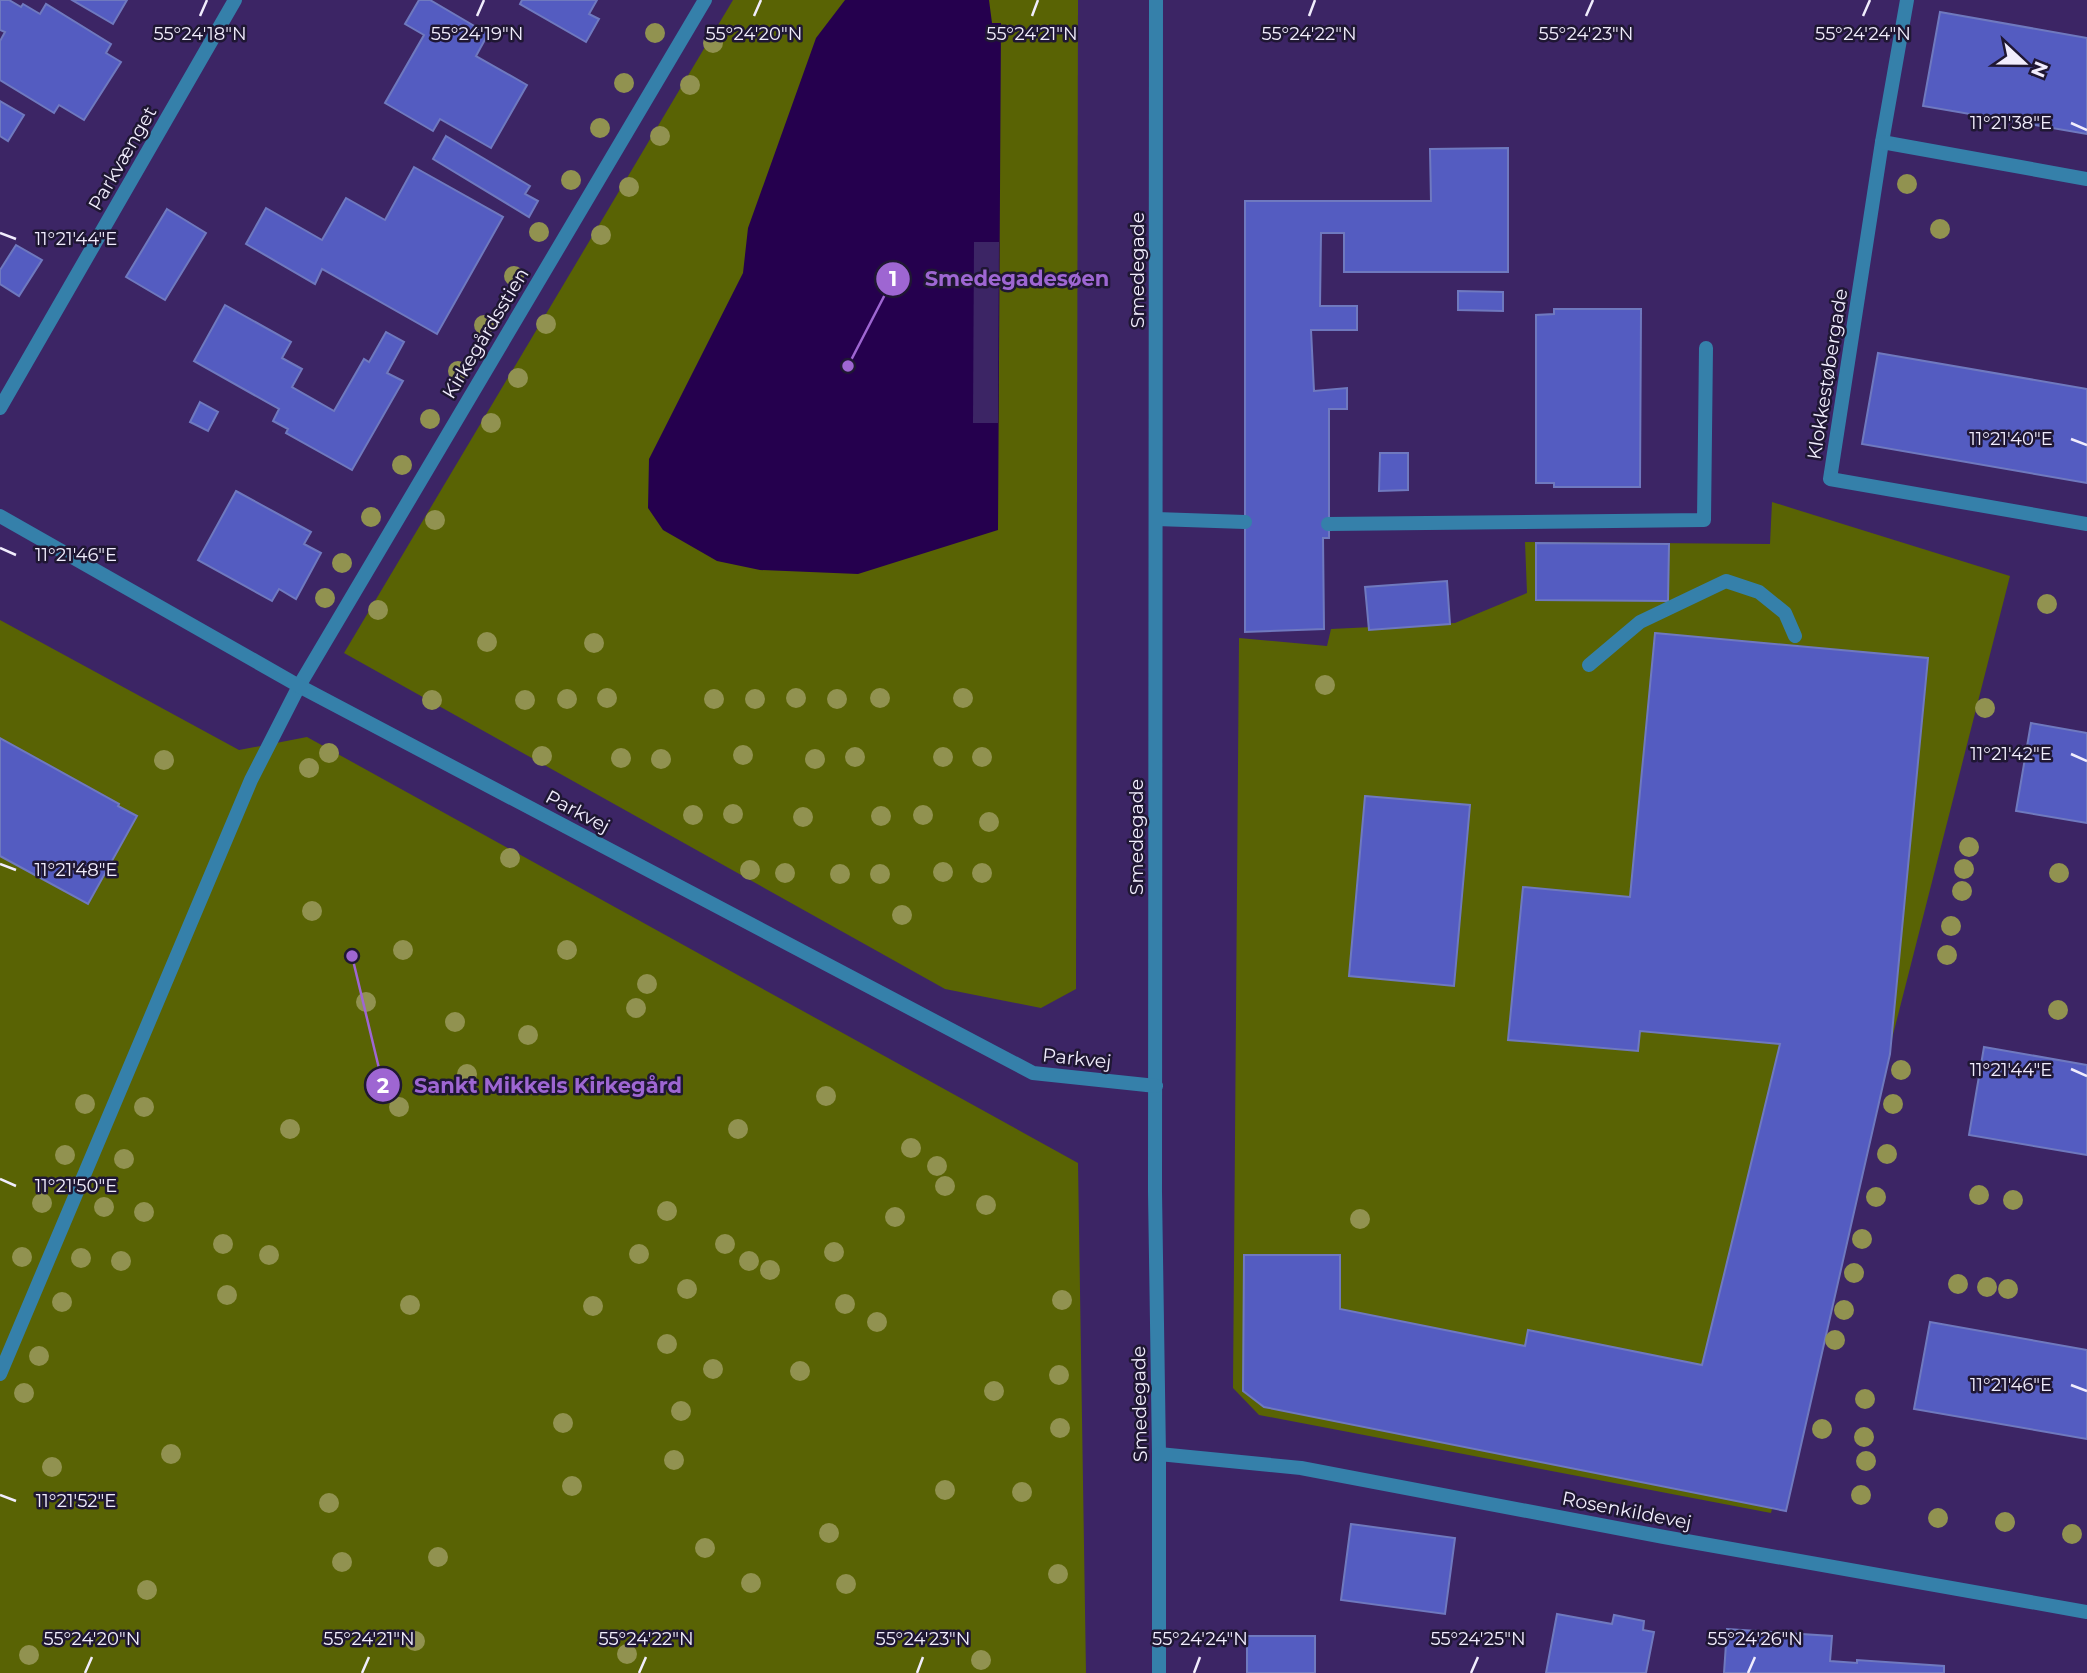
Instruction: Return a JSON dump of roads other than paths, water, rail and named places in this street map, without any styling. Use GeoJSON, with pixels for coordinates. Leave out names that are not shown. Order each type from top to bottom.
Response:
{"type":"FeatureCollection","features":[{"type":"Feature","properties":{"kind":"street","name":"Parkvænget"},"geometry":{"type":"LineString","coordinates":[[0,408],[235,0]]}},
{"type":"Feature","properties":{"kind":"street","name":"Kirkegårdsstien"},"geometry":{"type":"LineString","coordinates":[[0,1374],[251,780],[299,685],[705,0]]}},
{"type":"Feature","properties":{"kind":"street","name":"Smedegade"},"geometry":{"type":"LineString","coordinates":[[1156,0],[1159,1673]]}},
{"type":"Feature","properties":{"kind":"street","name":"Klokkestøbergade"},"geometry":{"type":"LineString","coordinates":[[1907,0],[1882,142],[1830,479],[2087,524]]}},
{"type":"Feature","properties":{"kind":"street"},"geometry":{"type":"LineString","coordinates":[[1882,142],[2087,179]]}},
{"type":"Feature","properties":{"kind":"street"},"geometry":{"type":"LineString","coordinates":[[1328,524],[1704,520],[1706,348]]}},
{"type":"Feature","properties":{"kind":"street","name":"Parkvej"},"geometry":{"type":"LineString","coordinates":[[0,516],[299,685],[1032,1073],[1156,1086]]}},
{"type":"Feature","properties":{"kind":"street"},"geometry":{"type":"LineString","coordinates":[[1156,519],[1245,522]]}},
{"type":"Feature","properties":{"kind":"street"},"geometry":{"type":"LineString","coordinates":[[1588,665],[1640,622],[1726,581],[1759,592],[1768,599],[1785,613],[1795,636]]}},
{"type":"Feature","properties":{"kind":"street","name":"Rosenkildevej"},"geometry":{"type":"LineString","coordinates":[[1159,1454],[1301,1468],[2087,1612]]}},
{"type":"Feature","properties":{"kind":"place","name":"Smedegadesøen"},"geometry":{"type":"Point","coordinates":[848,366]}},
{"type":"Feature","properties":{"kind":"place","name":"Sankt Mikkels Kirkegård"},"geometry":{"type":"Point","coordinates":[352,956]}}]}
